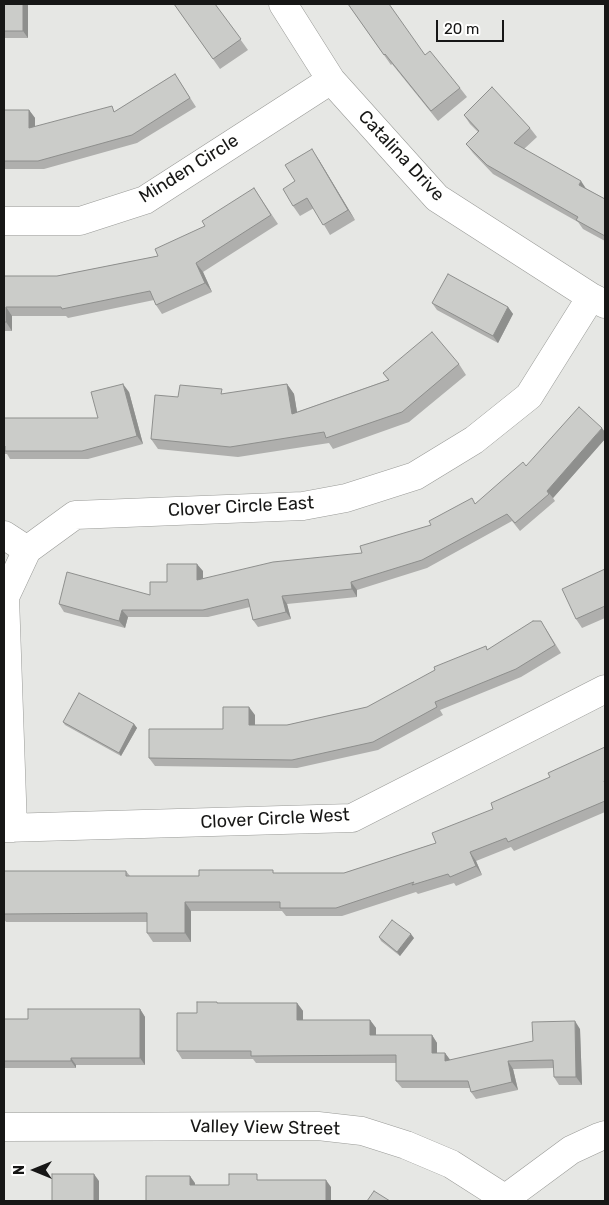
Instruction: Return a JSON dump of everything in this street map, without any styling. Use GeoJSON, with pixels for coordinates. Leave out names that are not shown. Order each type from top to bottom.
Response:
{"type":"FeatureCollection","features":[{"type":"Feature","properties":{"kind":"street","name":"Catalina Drive"},"geometry":{"type":"LineString","coordinates":[[283,4],[331,80],[437,198],[598,301]]}},
{"type":"Feature","properties":{"kind":"street","name":"Minden Circle"},"geometry":{"type":"LineString","coordinates":[[4,222],[80,221],[144,200],[331,80]]}},
{"type":"Feature","properties":{"kind":"street","name":"Clover Circle East"},"geometry":{"type":"LineString","coordinates":[[27,550],[75,515],[303,506],[346,498],[415,476],[474,440],[529,396],[598,301]]}},
{"type":"Feature","properties":{"kind":"street"},"geometry":{"type":"LineString","coordinates":[[4,535],[27,550],[5,597],[8,828]]}},
{"type":"Feature","properties":{"kind":"street","name":"Clover Circle West"},"geometry":{"type":"LineString","coordinates":[[8,828],[352,818],[605,689]]}},
{"type":"Feature","properties":{"kind":"street","name":"Valley View Street"},"geometry":{"type":"LineString","coordinates":[[4,1126],[318,1126],[362,1131],[406,1144],[451,1164],[507,1200]]}},
{"type":"Feature","properties":{"kind":"street"},"geometry":{"type":"LineString","coordinates":[[507,1200],[571,1150],[599,1136],[605,1135]]}},
{"type":"Feature","properties":{"kind":"building"},"geometry":{"type":"Polygon","coordinates":[[[4,4],[23,4],[23,31],[4,31],[4,4]]]}},
{"type":"Feature","properties":{"kind":"building"},"geometry":{"type":"Polygon","coordinates":[[[174,4],[215,4],[241,39],[213,59],[174,4]]]}},
{"type":"Feature","properties":{"kind":"building"},"geometry":{"type":"Polygon","coordinates":[[[348,4],[389,4],[425,55],[430,51],[460,88],[431,111],[384,55],[348,4]]]}},
{"type":"Feature","properties":{"kind":"building"},"geometry":{"type":"Polygon","coordinates":[[[175,74],[190,98],[132,135],[38,161],[4,161],[4,110],[29,110],[29,128],[112,106],[114,112],[175,74]]]}},
{"type":"Feature","properties":{"kind":"building"},"geometry":{"type":"Polygon","coordinates":[[[492,87],[530,128],[514,143],[581,181],[579,185],[605,199],[605,236],[576,220],[578,217],[487,165],[466,144],[479,131],[464,115],[492,87]]]}},
{"type":"Feature","properties":{"kind":"building"},"geometry":{"type":"Polygon","coordinates":[[[312,149],[348,210],[323,225],[307,198],[293,206],[283,189],[295,181],[285,165],[312,149]]]}},
{"type":"Feature","properties":{"kind":"building"},"geometry":{"type":"Polygon","coordinates":[[[254,188],[271,215],[196,263],[205,283],[156,305],[150,291],[62,309],[61,307],[6,307],[6,322],[4,322],[4,276],[57,276],[158,256],[155,249],[205,226],[202,221],[254,188]]]}},
{"type":"Feature","properties":{"kind":"building"},"geometry":{"type":"Polygon","coordinates":[[[448,274],[508,307],[493,336],[432,303],[448,274]]]}},
{"type":"Feature","properties":{"kind":"building"},"geometry":{"type":"Polygon","coordinates":[[[432,332],[459,364],[402,412],[326,438],[324,432],[230,447],[151,439],[155,395],[178,397],[180,385],[222,389],[221,394],[287,384],[292,414],[389,380],[383,373],[432,332]]]}},
{"type":"Feature","properties":{"kind":"building"},"geometry":{"type":"Polygon","coordinates":[[[123,384],[137,436],[82,451],[5,451],[4,418],[98,418],[91,392],[123,384]]]}},
{"type":"Feature","properties":{"kind":"building"},"geometry":{"type":"Polygon","coordinates":[[[579,407],[602,428],[547,491],[549,494],[515,523],[507,514],[422,560],[351,582],[352,589],[282,596],[286,612],[253,620],[248,599],[203,610],[122,610],[119,621],[59,604],[67,572],[150,595],[150,582],[167,582],[167,564],[197,564],[197,580],[273,562],[362,553],[360,546],[431,525],[429,521],[472,498],[475,504],[523,462],[526,466],[579,407]]]}},
{"type":"Feature","properties":{"kind":"building"},"geometry":{"type":"Polygon","coordinates":[[[605,569],[605,606],[576,619],[562,589],[605,569]]]}},
{"type":"Feature","properties":{"kind":"building"},"geometry":{"type":"Polygon","coordinates":[[[533,621],[541,621],[555,645],[516,669],[435,702],[437,707],[373,742],[292,760],[149,758],[149,729],[223,729],[223,707],[249,707],[249,725],[287,725],[367,707],[435,670],[434,667],[486,646],[487,650],[533,621]]]}},
{"type":"Feature","properties":{"kind":"building"},"geometry":{"type":"Polygon","coordinates":[[[79,693],[134,724],[119,753],[63,722],[79,693]]]}},
{"type":"Feature","properties":{"kind":"building"},"geometry":{"type":"Polygon","coordinates":[[[605,747],[605,801],[508,842],[506,838],[470,852],[476,866],[450,877],[448,874],[412,885],[414,882],[336,908],[280,908],[280,902],[185,902],[185,933],[147,933],[147,913],[4,914],[4,871],[126,871],[126,876],[199,876],[199,870],[273,870],[273,873],[344,873],[436,843],[432,833],[493,809],[491,803],[550,777],[548,773],[605,747]]]}},
{"type":"Feature","properties":{"kind":"building"},"geometry":{"type":"Polygon","coordinates":[[[392,920],[411,934],[397,952],[379,937],[392,920]]]}},
{"type":"Feature","properties":{"kind":"building"},"geometry":{"type":"Polygon","coordinates":[[[197,1002],[297,1003],[297,1020],[370,1020],[370,1035],[432,1035],[432,1053],[445,1053],[445,1061],[533,1041],[532,1022],[575,1021],[576,1077],[554,1077],[553,1060],[508,1061],[512,1082],[471,1092],[468,1081],[396,1081],[396,1055],[251,1056],[251,1051],[177,1051],[177,1013],[197,1013],[197,1002]]]}},
{"type":"Feature","properties":{"kind":"building"},"geometry":{"type":"Polygon","coordinates":[[[28,1009],[140,1009],[140,1058],[71,1058],[71,1061],[4,1061],[4,1019],[28,1019],[28,1009]]]}},
{"type":"Feature","properties":{"kind":"building"},"geometry":{"type":"Polygon","coordinates":[[[52,1174],[94,1174],[94,1201],[52,1201],[52,1174]]]}},
{"type":"Feature","properties":{"kind":"building"},"geometry":{"type":"Polygon","coordinates":[[[229,1174],[257,1174],[257,1180],[326,1180],[326,1201],[146,1201],[146,1176],[190,1176],[190,1185],[229,1185],[229,1174]]]}},
{"type":"Feature","properties":{"kind":"building"},"geometry":{"type":"Polygon","coordinates":[[[374,1191],[390,1201],[367,1201],[374,1191]]]}}]}
